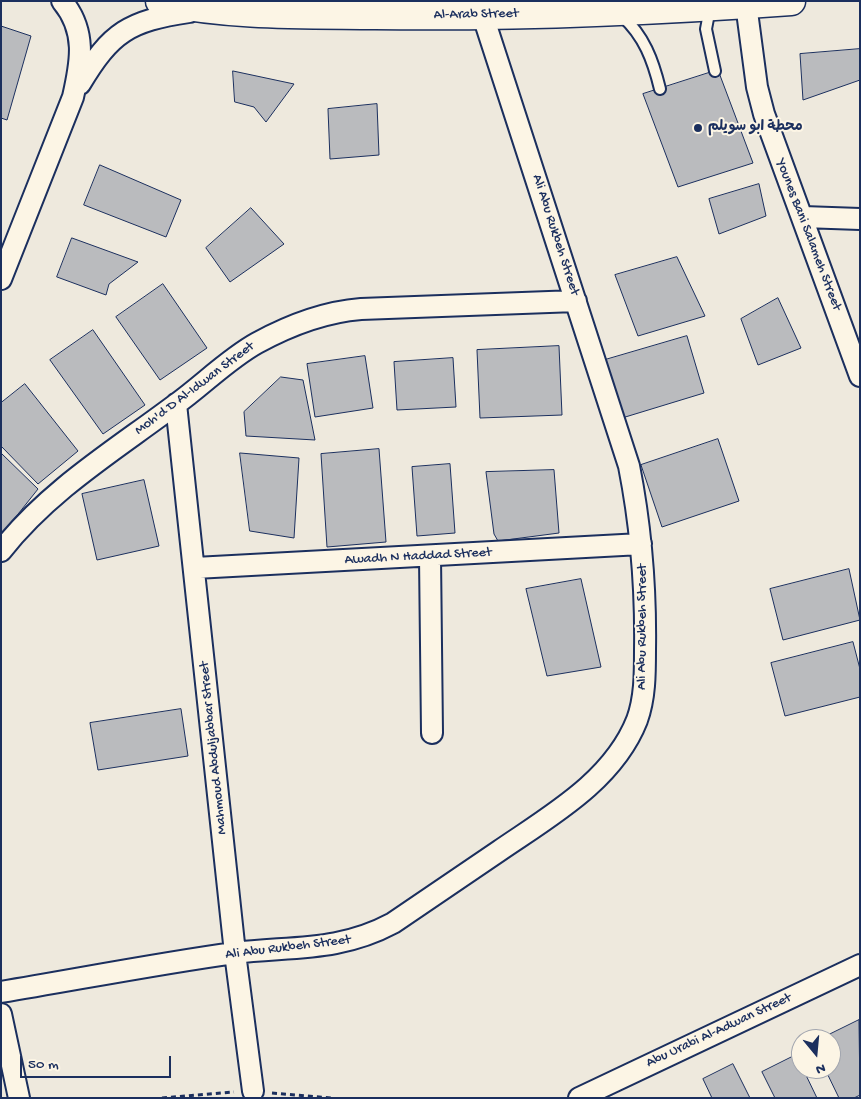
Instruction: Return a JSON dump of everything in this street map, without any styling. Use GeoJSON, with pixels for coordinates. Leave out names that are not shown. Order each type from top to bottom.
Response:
{"type":"FeatureCollection","features":[{"type":"Feature","properties":{"kind":"main road","name":"Al-Arab Street"},"geometry":{"type":"LineString","coordinates":[[160,1],[203,10],[262,7],[483,16],[792,1]]}},
{"type":"Feature","properties":{"kind":"street"},"geometry":{"type":"LineString","coordinates":[[1,279],[73,97],[79,71],[81,43],[73,16],[62,1]]}},
{"type":"Feature","properties":{"kind":"street","name":"Younes Bani Salameh Street"},"geometry":{"type":"LineString","coordinates":[[746,4],[758,87],[764,114],[860,376]]}},
{"type":"Feature","properties":{"kind":"street"},"geometry":{"type":"LineString","coordinates":[[73,97],[105,46],[119,35],[151,18],[203,10]]}},
{"type":"Feature","properties":{"kind":"street","name":"Ali Abu Rukbeh Street"},"geometry":{"type":"LineString","coordinates":[[1,992],[235,953],[349,942],[375,933],[393,924],[561,810],[609,766],[626,741],[637,720],[644,692],[646,611],[641,544],[629,466],[483,16]]}},
{"type":"Feature","properties":{"kind":"street"},"geometry":{"type":"LineString","coordinates":[[803,217],[860,219]]}},
{"type":"Feature","properties":{"kind":"street","name":"Moh'd D Al-Idwan Street"},"geometry":{"type":"LineString","coordinates":[[1,551],[37,511],[70,482],[255,344],[309,318],[361,309],[576,301]]}},
{"type":"Feature","properties":{"kind":"street","name":"Mahmoud Abduljabbar Street"},"geometry":{"type":"LineString","coordinates":[[176,404],[235,953],[253,1091]]}},
{"type":"Feature","properties":{"kind":"street","name":"Awadh N Haddad Street"},"geometry":{"type":"LineString","coordinates":[[195,568],[430,557],[641,544]]}},
{"type":"Feature","properties":{"kind":"street"},"geometry":{"type":"LineString","coordinates":[[430,557],[432,733]]}},
{"type":"Feature","properties":{"kind":"street","name":"Abu Urabi Al-Adwan Street"},"geometry":{"type":"LineString","coordinates":[[579,1098],[860,965]]}},
{"type":"Feature","properties":{"kind":"street"},"geometry":{"type":"LineString","coordinates":[[1,1014],[19,1098]]}},
{"type":"Feature","properties":{"kind":"lane"},"geometry":{"type":"LineString","coordinates":[[711,6],[707,35],[715,71]]}},
{"type":"Feature","properties":{"kind":"lane"},"geometry":{"type":"LineString","coordinates":[[615,10],[633,28],[647,47],[660,88]]}},
{"type":"Feature","properties":{"kind":"building"},"geometry":{"type":"Polygon","coordinates":[[[1,26],[31,36],[7,120],[1,118],[1,26]]]}},
{"type":"Feature","properties":{"kind":"building"},"geometry":{"type":"Polygon","coordinates":[[[860,49],[860,80],[803,100],[800,54],[860,49]]]}},
{"type":"Feature","properties":{"kind":"building","name":"محطة ابو سويلم"},"geometry":{"type":"Polygon","coordinates":[[[718,70],[753,163],[678,187],[643,94],[718,70]]]}},
{"type":"Feature","properties":{"kind":"building"},"geometry":{"type":"Polygon","coordinates":[[[233,71],[294,84],[266,122],[254,107],[235,102],[233,71]]]}},
{"type":"Feature","properties":{"kind":"building"},"geometry":{"type":"Polygon","coordinates":[[[377,104],[379,155],[330,159],[328,109],[377,104]]]}},
{"type":"Feature","properties":{"kind":"building"},"geometry":{"type":"Polygon","coordinates":[[[100,165],[181,200],[166,237],[84,205],[100,165]]]}},
{"type":"Feature","properties":{"kind":"building"},"geometry":{"type":"Polygon","coordinates":[[[759,184],[766,216],[719,234],[709,199],[759,184]]]}},
{"type":"Feature","properties":{"kind":"building"},"geometry":{"type":"Polygon","coordinates":[[[251,208],[284,244],[230,282],[206,248],[251,208]]]}},
{"type":"Feature","properties":{"kind":"building"},"geometry":{"type":"Polygon","coordinates":[[[72,238],[138,262],[109,284],[106,295],[57,277],[72,238]]]}},
{"type":"Feature","properties":{"kind":"building"},"geometry":{"type":"Polygon","coordinates":[[[677,257],[705,316],[638,336],[615,275],[677,257]]]}},
{"type":"Feature","properties":{"kind":"building"},"geometry":{"type":"Polygon","coordinates":[[[163,284],[207,348],[160,380],[116,317],[163,284]]]}},
{"type":"Feature","properties":{"kind":"building"},"geometry":{"type":"Polygon","coordinates":[[[778,298],[801,348],[758,365],[741,319],[778,298]]]}},
{"type":"Feature","properties":{"kind":"building"},"geometry":{"type":"Polygon","coordinates":[[[93,330],[145,405],[103,434],[50,360],[93,330]]]}},
{"type":"Feature","properties":{"kind":"building"},"geometry":{"type":"Polygon","coordinates":[[[687,336],[704,393],[622,418],[605,360],[687,336]]]}},
{"type":"Feature","properties":{"kind":"building"},"geometry":{"type":"Polygon","coordinates":[[[559,346],[562,415],[480,418],[477,350],[559,346]]]}},
{"type":"Feature","properties":{"kind":"building"},"geometry":{"type":"Polygon","coordinates":[[[365,356],[373,408],[315,417],[307,364],[365,356]]]}},
{"type":"Feature","properties":{"kind":"building"},"geometry":{"type":"Polygon","coordinates":[[[453,358],[456,407],[397,410],[394,362],[453,358]]]}},
{"type":"Feature","properties":{"kind":"building"},"geometry":{"type":"Polygon","coordinates":[[[281,377],[303,380],[315,440],[246,436],[244,412],[281,377]]]}},
{"type":"Feature","properties":{"kind":"building"},"geometry":{"type":"Polygon","coordinates":[[[25,384],[78,451],[38,484],[1,446],[1,403],[25,384]]]}},
{"type":"Feature","properties":{"kind":"building"},"geometry":{"type":"Polygon","coordinates":[[[718,439],[739,501],[662,527],[641,465],[718,439]]]}},
{"type":"Feature","properties":{"kind":"building"},"geometry":{"type":"Polygon","coordinates":[[[379,449],[386,542],[327,547],[321,454],[379,449]]]}},
{"type":"Feature","properties":{"kind":"building"},"geometry":{"type":"Polygon","coordinates":[[[1,453],[38,489],[3,533],[1,532],[1,453]]]}},
{"type":"Feature","properties":{"kind":"building"},"geometry":{"type":"Polygon","coordinates":[[[240,453],[299,458],[294,538],[250,531],[240,453]]]}},
{"type":"Feature","properties":{"kind":"building"},"geometry":{"type":"Polygon","coordinates":[[[450,464],[455,533],[417,536],[412,467],[450,464]]]}},
{"type":"Feature","properties":{"kind":"building"},"geometry":{"type":"Polygon","coordinates":[[[554,470],[559,533],[498,541],[494,534],[486,472],[554,470]]]}},
{"type":"Feature","properties":{"kind":"building"},"geometry":{"type":"Polygon","coordinates":[[[144,480],[159,546],[97,560],[82,494],[144,480]]]}},
{"type":"Feature","properties":{"kind":"building"},"geometry":{"type":"Polygon","coordinates":[[[849,569],[860,620],[783,640],[770,589],[849,569]]]}},
{"type":"Feature","properties":{"kind":"building"},"geometry":{"type":"Polygon","coordinates":[[[581,579],[601,667],[547,676],[526,589],[581,579]]]}},
{"type":"Feature","properties":{"kind":"building"},"geometry":{"type":"Polygon","coordinates":[[[853,642],[860,669],[860,697],[785,716],[771,663],[853,642]]]}},
{"type":"Feature","properties":{"kind":"building"},"geometry":{"type":"Polygon","coordinates":[[[181,709],[188,756],[98,770],[90,723],[181,709]]]}},
{"type":"Feature","properties":{"kind":"building"},"geometry":{"type":"Polygon","coordinates":[[[859,1020],[860,1095],[854,1098],[839,1098],[830,1079],[841,1079],[841,1029],[859,1020]]]}},
{"type":"Feature","properties":{"kind":"building"},"geometry":{"type":"Polygon","coordinates":[[[791,1058],[791,1079],[808,1079],[817,1098],[775,1098],[762,1072],[791,1058]]]}},
{"type":"Feature","properties":{"kind":"building"},"geometry":{"type":"Polygon","coordinates":[[[733,1064],[750,1098],[712,1098],[703,1079],[733,1064]]]}},
{"type":"Feature","properties":{"kind":"place","name":"محطة ابو سويلم"},"geometry":{"type":"Point","coordinates":[698,128]}}]}
